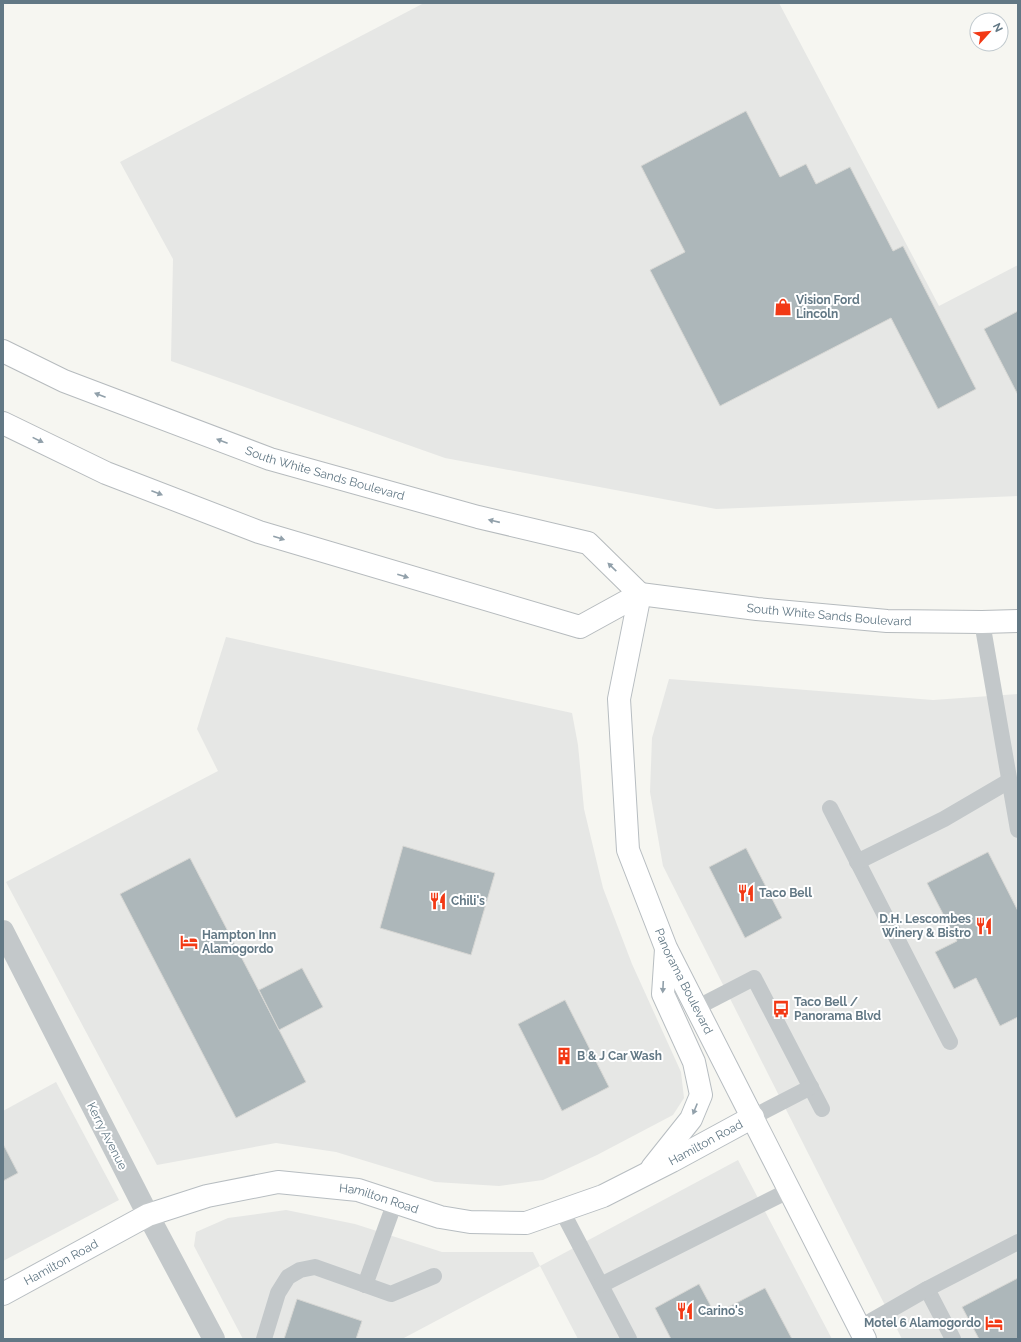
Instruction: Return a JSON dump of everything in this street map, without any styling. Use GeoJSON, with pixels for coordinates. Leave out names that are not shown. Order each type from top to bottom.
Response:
{"type":"FeatureCollection","features":[{"type":"Feature","properties":{"kind":"main road","name":"South White Sands Boulevard"},"geometry":{"type":"LineString","coordinates":[[3,351],[64,381],[270,459],[478,517],[588,543],[640,594],[757,609],[887,621],[1018,621]]}},
{"type":"Feature","properties":{"kind":"main road"},"geometry":{"type":"LineString","coordinates":[[3,423],[106,473],[259,532],[580,627],[640,594]]}},
{"type":"Feature","properties":{"kind":"main road","name":"Panorama Boulevard"},"geometry":{"type":"LineString","coordinates":[[640,594],[619,699],[628,850],[666,948],[862,1334]]}},
{"type":"Feature","properties":{"kind":"main road"},"geometry":{"type":"LineString","coordinates":[[648,1174],[691,1119],[701,1095],[694,1062],[663,994],[666,948]]}},
{"type":"Feature","properties":{"kind":"main road","name":"Hamilton Road"},"geometry":{"type":"LineString","coordinates":[[3,1294],[148,1215],[207,1196],[278,1182],[358,1190],[440,1217],[470,1222],[526,1223],[603,1196],[648,1174],[753,1117]]}},
{"type":"Feature","properties":{"kind":"street","name":"Kerry Avenue"},"geometry":{"type":"LineString","coordinates":[[3,931],[148,1215],[214,1339]]}},
{"type":"Feature","properties":{"kind":"lane"},"geometry":{"type":"LineString","coordinates":[[982,622],[1018,830]]}},
{"type":"Feature","properties":{"kind":"lane"},"geometry":{"type":"LineString","coordinates":[[857,862],[944,819],[1009,781]]}},
{"type":"Feature","properties":{"kind":"lane"},"geometry":{"type":"LineString","coordinates":[[830,808],[950,1042]]}},
{"type":"Feature","properties":{"kind":"lane"},"geometry":{"type":"LineString","coordinates":[[696,1008],[754,978],[822,1109]]}},
{"type":"Feature","properties":{"kind":"lane"},"geometry":{"type":"LineString","coordinates":[[753,1117],[811,1087]]}},
{"type":"Feature","properties":{"kind":"lane"},"geometry":{"type":"LineString","coordinates":[[601,1285],[790,1190]]}},
{"type":"Feature","properties":{"kind":"lane"},"geometry":{"type":"LineString","coordinates":[[365,1286],[395,1202]]}},
{"type":"Feature","properties":{"kind":"lane"},"geometry":{"type":"LineString","coordinates":[[562,1211],[629,1339]]}},
{"type":"Feature","properties":{"kind":"lane"},"geometry":{"type":"LineString","coordinates":[[862,1334],[927,1289],[1018,1242]]}},
{"type":"Feature","properties":{"kind":"lane"},"geometry":{"type":"LineString","coordinates":[[264,1339],[278,1293],[288,1277],[300,1270],[315,1267],[391,1294],[434,1276]]}},
{"type":"Feature","properties":{"kind":"lane"},"geometry":{"type":"LineString","coordinates":[[927,1289],[953,1339]]}},
{"type":"Feature","properties":{"kind":"shaded area"},"geometry":{"type":"Polygon","coordinates":[[[424,3],[779,3],[939,306],[1018,265],[1018,496],[716,509],[445,458],[171,361],[173,259],[120,162],[424,3]]]}},
{"type":"Feature","properties":{"kind":"shaded area"},"geometry":{"type":"Polygon","coordinates":[[[226,637],[572,713],[578,745],[584,809],[603,888],[632,964],[681,1072],[684,1098],[673,1115],[597,1155],[543,1180],[499,1186],[435,1182],[336,1152],[276,1143],[157,1165],[6,882],[218,771],[197,729],[226,637]]]}},
{"type":"Feature","properties":{"kind":"shaded area"},"geometry":{"type":"Polygon","coordinates":[[[669,679],[933,700],[1018,694],[1018,1339],[902,1339],[663,866],[650,792],[652,738],[669,679]]]}},
{"type":"Feature","properties":{"kind":"shaded area"},"geometry":{"type":"Polygon","coordinates":[[[56,1082],[119,1200],[3,1261],[3,1111],[56,1082]]]}},
{"type":"Feature","properties":{"kind":"shaded area"},"geometry":{"type":"Polygon","coordinates":[[[738,1160],[832,1339],[578,1339],[540,1266],[738,1160]]]}},
{"type":"Feature","properties":{"kind":"shaded area"},"geometry":{"type":"Polygon","coordinates":[[[286,1210],[355,1224],[442,1252],[533,1252],[540,1266],[402,1339],[243,1339],[194,1246],[196,1232],[228,1218],[286,1210]]]}},
{"type":"Feature","properties":{"kind":"building"},"geometry":{"type":"Polygon","coordinates":[[[746,111],[780,177],[806,164],[816,184],[850,167],[893,251],[903,246],[976,389],[938,409],[891,318],[720,406],[650,270],[685,252],[641,166],[746,111]]]}},
{"type":"Feature","properties":{"kind":"building"},"geometry":{"type":"Polygon","coordinates":[[[1018,311],[1018,395],[984,329],[1018,311]]]}},
{"type":"Feature","properties":{"kind":"building","name":"Chili's"},"geometry":{"type":"Polygon","coordinates":[[[403,846],[495,873],[471,955],[380,928],[403,846]]]}},
{"type":"Feature","properties":{"kind":"building","name":"Taco Bell"},"geometry":{"type":"Polygon","coordinates":[[[746,848],[782,918],[745,938],[709,867],[746,848]]]}},
{"type":"Feature","properties":{"kind":"building","name":"D.H. Lescombes Winery & Bistro"},"geometry":{"type":"Polygon","coordinates":[[[988,852],[1018,911],[1018,1017],[1000,1026],[976,978],[954,989],[935,952],[957,941],[927,883],[988,852]]]}},
{"type":"Feature","properties":{"kind":"building","name":"Hampton Inn Alamogordo"},"geometry":{"type":"Polygon","coordinates":[[[190,858],[306,1082],[236,1118],[120,894],[190,858]]]}},
{"type":"Feature","properties":{"kind":"building"},"geometry":{"type":"Polygon","coordinates":[[[302,968],[323,1007],[279,1030],[259,990],[302,968]]]}},
{"type":"Feature","properties":{"kind":"building","name":"B & J Car Wash"},"geometry":{"type":"Polygon","coordinates":[[[565,1000],[609,1087],[562,1111],[518,1024],[565,1000]]]}},
{"type":"Feature","properties":{"kind":"building"},"geometry":{"type":"Polygon","coordinates":[[[3,1144],[18,1173],[3,1181],[3,1144]]]}},
{"type":"Feature","properties":{"kind":"building","name":"Motel 6 Alamogordo"},"geometry":{"type":"Polygon","coordinates":[[[1018,1278],[1018,1339],[979,1339],[962,1307],[1018,1278]]]}},
{"type":"Feature","properties":{"kind":"building","name":"Carino's"},"geometry":{"type":"Polygon","coordinates":[[[699,1284],[715,1314],[765,1288],[792,1339],[671,1339],[655,1308],[699,1284]]]}},
{"type":"Feature","properties":{"kind":"building"},"geometry":{"type":"Polygon","coordinates":[[[297,1299],[362,1321],[356,1339],[284,1339],[297,1299]]]}},
{"type":"Feature","properties":{"kind":"place","name":"Vision Ford Lincoln"},"geometry":{"type":"Point","coordinates":[783,307]}},
{"type":"Feature","properties":{"kind":"place","name":"Taco Bell"},"geometry":{"type":"Point","coordinates":[746,893]}},
{"type":"Feature","properties":{"kind":"place","name":"Chili's"},"geometry":{"type":"Point","coordinates":[438,901]}},
{"type":"Feature","properties":{"kind":"place","name":"D.H. Lescombes Winery & Bistro"},"geometry":{"type":"Point","coordinates":[984,926]}},
{"type":"Feature","properties":{"kind":"place","name":"Hampton Inn Alamogordo"},"geometry":{"type":"Point","coordinates":[189,942]}},
{"type":"Feature","properties":{"kind":"place","name":"Taco Bell / Panorama Blvd"},"geometry":{"type":"Point","coordinates":[781,1009]}},
{"type":"Feature","properties":{"kind":"place","name":"B & J Car Wash"},"geometry":{"type":"Point","coordinates":[564,1056]}},
{"type":"Feature","properties":{"kind":"place","name":"Carino's"},"geometry":{"type":"Point","coordinates":[685,1311]}},
{"type":"Feature","properties":{"kind":"place","name":"Motel 6 Alamogordo"},"geometry":{"type":"Point","coordinates":[994,1323]}}]}
